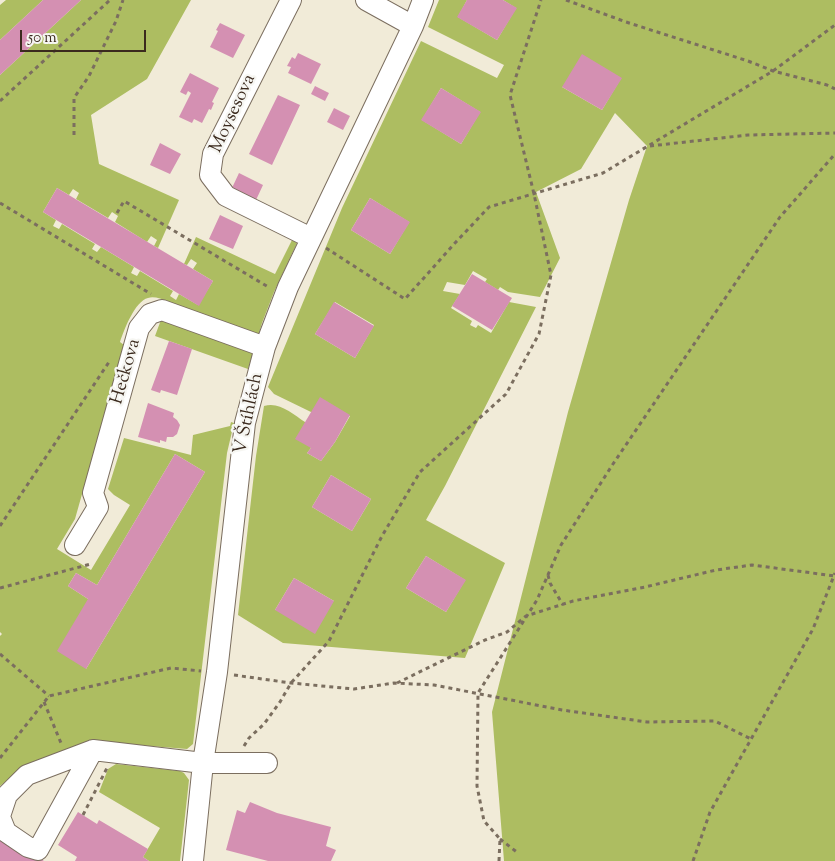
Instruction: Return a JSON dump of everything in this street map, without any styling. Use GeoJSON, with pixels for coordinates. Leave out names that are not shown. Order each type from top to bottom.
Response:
{"type":"FeatureCollection","features":[{"type":"Feature","properties":{"kind":"street","name":"Moysesova"},"geometry":{"type":"LineString","coordinates":[[291,0],[213,154],[210,175],[226,196],[311,238]]}},
{"type":"Feature","properties":{"kind":"street"},"geometry":{"type":"LineString","coordinates":[[366,0],[414,26]]}},
{"type":"Feature","properties":{"kind":"street","name":"V Štíhlách"},"geometry":{"type":"LineString","coordinates":[[193,861],[203,763],[217,672],[245,423],[265,347],[288,287],[414,26],[424,0]]}},
{"type":"Feature","properties":{"kind":"street","name":"Hečkova"},"geometry":{"type":"LineString","coordinates":[[75,545],[98,507],[93,493],[139,328],[150,314],[162,310],[265,347]]}},
{"type":"Feature","properties":{"kind":"street"},"geometry":{"type":"LineString","coordinates":[[93,750],[38,850],[28,847],[6,832],[0,817],[7,795],[27,776],[93,750],[203,763],[267,763]]}},
{"type":"Feature","properties":{"kind":"path"},"geometry":{"type":"LineString","coordinates":[[0,101],[110,0]]}},
{"type":"Feature","properties":{"kind":"path"},"geometry":{"type":"LineString","coordinates":[[74,135],[74,98],[89,76],[116,21],[123,0]]}},
{"type":"Feature","properties":{"kind":"path"},"geometry":{"type":"LineString","coordinates":[[235,763],[249,738],[264,724],[291,683],[329,641],[382,536],[420,472],[506,394],[539,334],[551,275],[510,95],[541,0]]}},
{"type":"Feature","properties":{"kind":"path"},"geometry":{"type":"LineString","coordinates":[[566,0],[773,71],[835,88]]}},
{"type":"Feature","properties":{"kind":"path"},"geometry":{"type":"LineString","coordinates":[[311,238],[405,299],[455,242],[489,207],[603,173],[773,71],[835,25]]}},
{"type":"Feature","properties":{"kind":"path"},"geometry":{"type":"LineString","coordinates":[[647,146],[748,135],[835,133]]}},
{"type":"Feature","properties":{"kind":"path"},"geometry":{"type":"LineString","coordinates":[[518,853],[500,839],[484,821],[477,786],[478,693],[536,600],[561,545],[613,464],[780,217],[835,154]]}},
{"type":"Feature","properties":{"kind":"path"},"geometry":{"type":"LineString","coordinates":[[117,213],[124,201],[272,290]]}},
{"type":"Feature","properties":{"kind":"path"},"geometry":{"type":"LineString","coordinates":[[0,202],[156,297]]}},
{"type":"Feature","properties":{"kind":"path"},"geometry":{"type":"LineString","coordinates":[[0,526],[112,358]]}},
{"type":"Feature","properties":{"kind":"path"},"geometry":{"type":"LineString","coordinates":[[0,588],[91,564]]}},
{"type":"Feature","properties":{"kind":"path"},"geometry":{"type":"LineString","coordinates":[[396,683],[485,640],[507,632],[526,616],[563,605],[716,570],[752,565],[835,575],[813,629],[710,812],[693,861]]}},
{"type":"Feature","properties":{"kind":"path"},"geometry":{"type":"LineString","coordinates":[[548,574],[550,583],[563,605]]}},
{"type":"Feature","properties":{"kind":"path"},"geometry":{"type":"LineString","coordinates":[[0,654],[49,696]]}},
{"type":"Feature","properties":{"kind":"path"},"geometry":{"type":"LineString","coordinates":[[0,758],[49,696],[171,668],[354,689],[396,683],[434,685],[562,710],[647,722],[714,721],[751,739]]}},
{"type":"Feature","properties":{"kind":"path"},"geometry":{"type":"LineString","coordinates":[[44,702],[68,760]]}},
{"type":"Feature","properties":{"kind":"path"},"geometry":{"type":"LineString","coordinates":[[83,815],[107,768],[113,762]]}},
{"type":"Feature","properties":{"kind":"path"},"geometry":{"type":"LineString","coordinates":[[499,861],[500,839]]}},
{"type":"Feature","properties":{"kind":"green space"},"geometry":{"type":"Polygon","coordinates":[[[6,0],[43,0],[0,40],[0,5],[6,0]]]}},
{"type":"Feature","properties":{"kind":"green space"},"geometry":{"type":"Polygon","coordinates":[[[81,0],[191,0],[147,79],[91,115],[99,164],[179,200],[158,248],[154,246],[157,240],[151,236],[147,242],[115,222],[118,216],[112,212],[108,218],[76,199],[79,193],[73,189],[69,195],[57,188],[43,212],[56,220],[53,226],[59,229],[62,224],[95,244],[92,249],[97,252],[101,247],[134,267],[131,273],[137,276],[140,271],[173,291],[170,296],[176,300],[179,294],[198,305],[213,281],[193,269],[197,263],[191,259],[187,265],[184,264],[196,237],[275,274],[292,240],[297,243],[274,292],[248,369],[155,336],[168,301],[150,297],[143,300],[134,310],[120,342],[124,345],[75,519],[57,549],[91,570],[130,505],[108,489],[124,438],[191,455],[193,435],[230,426],[231,422],[234,423],[227,453],[193,744],[187,749],[113,743],[12,776],[0,786],[0,636],[2,634],[0,632],[0,75],[81,0]],[[175,454],[97,585],[76,573],[68,586],[88,599],[86,669],[205,472],[175,454]]]}},
{"type":"Feature","properties":{"kind":"green space"},"geometry":{"type":"Polygon","coordinates":[[[439,0],[467,0],[458,17],[497,40],[516,8],[503,0],[835,0],[835,861],[504,861],[492,712],[568,412],[629,200],[647,146],[615,113],[581,169],[536,192],[560,258],[540,297],[508,292],[500,287],[498,290],[485,282],[487,279],[473,271],[465,285],[447,282],[443,291],[460,294],[451,308],[472,321],[470,325],[476,328],[478,325],[491,333],[509,302],[536,307],[426,520],[505,563],[465,658],[283,643],[238,615],[256,456],[264,406],[275,405],[291,412],[305,422],[311,448],[307,453],[321,461],[350,416],[311,412],[274,394],[268,387],[342,208],[421,41],[497,78],[504,65],[428,27],[439,0]],[[621,78],[562,87],[602,110],[621,78]],[[441,88],[422,120],[461,144],[480,112],[441,88]],[[370,198],[351,230],[390,254],[409,222],[370,198]],[[335,302],[315,334],[355,358],[374,325],[335,302]],[[331,475],[312,507],[352,531],[371,499],[331,475]],[[426,556],[406,588],[446,612],[465,580],[426,556]],[[294,578],[275,610],[334,601],[294,578]]]}},
{"type":"Feature","properties":{"kind":"green space"},"geometry":{"type":"Polygon","coordinates":[[[116,764],[180,771],[189,780],[180,861],[149,861],[143,857],[160,828],[99,792],[108,769],[116,764]]]}},
{"type":"Feature","properties":{"kind":"building"},"geometry":{"type":"Polygon","coordinates":[[[43,0],[81,0],[0,75],[0,40],[43,0]]]}},
{"type":"Feature","properties":{"kind":"building"},"geometry":{"type":"Polygon","coordinates":[[[467,0],[503,0],[517,8],[497,40],[457,17],[467,0]]]}},
{"type":"Feature","properties":{"kind":"building"},"geometry":{"type":"Polygon","coordinates":[[[220,23],[245,35],[233,58],[210,47],[220,23]]]}},
{"type":"Feature","properties":{"kind":"building"},"geometry":{"type":"Polygon","coordinates":[[[298,53],[321,64],[311,84],[288,73],[291,67],[287,66],[292,57],[295,59],[298,53]]]}},
{"type":"Feature","properties":{"kind":"building"},"geometry":{"type":"Polygon","coordinates":[[[582,54],[622,78],[602,110],[562,87],[582,54]]]}},
{"type":"Feature","properties":{"kind":"building"},"geometry":{"type":"Polygon","coordinates":[[[190,73],[219,88],[212,102],[214,103],[211,110],[209,109],[202,123],[194,119],[192,123],[179,117],[191,93],[188,91],[186,95],[180,92],[190,73]]]}},
{"type":"Feature","properties":{"kind":"building"},"geometry":{"type":"Polygon","coordinates":[[[315,86],[329,93],[325,101],[311,94],[315,86]]]}},
{"type":"Feature","properties":{"kind":"building"},"geometry":{"type":"Polygon","coordinates":[[[441,88],[481,112],[461,144],[421,120],[441,88]]]}},
{"type":"Feature","properties":{"kind":"building"},"geometry":{"type":"Polygon","coordinates":[[[278,95],[300,105],[272,165],[249,154],[278,95]]]}},
{"type":"Feature","properties":{"kind":"building"},"geometry":{"type":"Polygon","coordinates":[[[334,108],[350,116],[343,130],[327,122],[334,108]]]}},
{"type":"Feature","properties":{"kind":"building"},"geometry":{"type":"Polygon","coordinates":[[[160,143],[181,154],[170,174],[150,165],[160,143]]]}},
{"type":"Feature","properties":{"kind":"building"},"geometry":{"type":"Polygon","coordinates":[[[239,173],[263,185],[256,200],[232,188],[239,173]]]}},
{"type":"Feature","properties":{"kind":"building"},"geometry":{"type":"Polygon","coordinates":[[[57,188],[213,281],[199,306],[43,212],[57,188]]]}},
{"type":"Feature","properties":{"kind":"building"},"geometry":{"type":"Polygon","coordinates":[[[370,198],[410,222],[390,254],[351,230],[370,198]]]}},
{"type":"Feature","properties":{"kind":"building"},"geometry":{"type":"Polygon","coordinates":[[[220,215],[243,226],[233,249],[209,239],[220,215]]]}},
{"type":"Feature","properties":{"kind":"building"},"geometry":{"type":"Polygon","coordinates":[[[472,274],[512,298],[492,330],[452,306],[472,274]]]}},
{"type":"Feature","properties":{"kind":"building"},"geometry":{"type":"Polygon","coordinates":[[[334,302],[374,326],[355,358],[315,334],[334,302]]]}},
{"type":"Feature","properties":{"kind":"building"},"geometry":{"type":"Polygon","coordinates":[[[169,341],[192,349],[177,395],[161,390],[160,393],[151,390],[169,341]]]}},
{"type":"Feature","properties":{"kind":"building"},"geometry":{"type":"Polygon","coordinates":[[[320,397],[350,415],[335,442],[321,461],[307,453],[311,448],[295,439],[320,397]]]}},
{"type":"Feature","properties":{"kind":"building"},"geometry":{"type":"Polygon","coordinates":[[[148,403],[174,413],[173,417],[180,425],[177,434],[173,437],[167,437],[166,442],[160,440],[160,443],[138,437],[148,403]]]}},
{"type":"Feature","properties":{"kind":"building"},"geometry":{"type":"Polygon","coordinates":[[[175,454],[205,472],[86,669],[57,651],[88,599],[68,586],[76,573],[97,585],[175,454]]]}},
{"type":"Feature","properties":{"kind":"building"},"geometry":{"type":"Polygon","coordinates":[[[331,475],[371,499],[352,531],[312,507],[331,475]]]}},
{"type":"Feature","properties":{"kind":"building"},"geometry":{"type":"Polygon","coordinates":[[[426,556],[466,580],[446,612],[406,588],[426,556]]]}},
{"type":"Feature","properties":{"kind":"building"},"geometry":{"type":"Polygon","coordinates":[[[294,578],[334,601],[315,634],[275,610],[294,578]]]}},
{"type":"Feature","properties":{"kind":"building"},"geometry":{"type":"Polygon","coordinates":[[[250,802],[277,813],[331,827],[326,846],[336,850],[331,861],[268,861],[226,850],[237,810],[245,813],[250,802]]]}},
{"type":"Feature","properties":{"kind":"building"},"geometry":{"type":"Polygon","coordinates":[[[78,812],[97,824],[99,820],[148,849],[143,857],[149,861],[75,861],[77,857],[58,845],[78,812]]]}},
{"type":"Feature","properties":{"kind":"building"},"geometry":{"type":"Polygon","coordinates":[[[0,834],[44,861],[0,861],[0,834]]]}}]}
